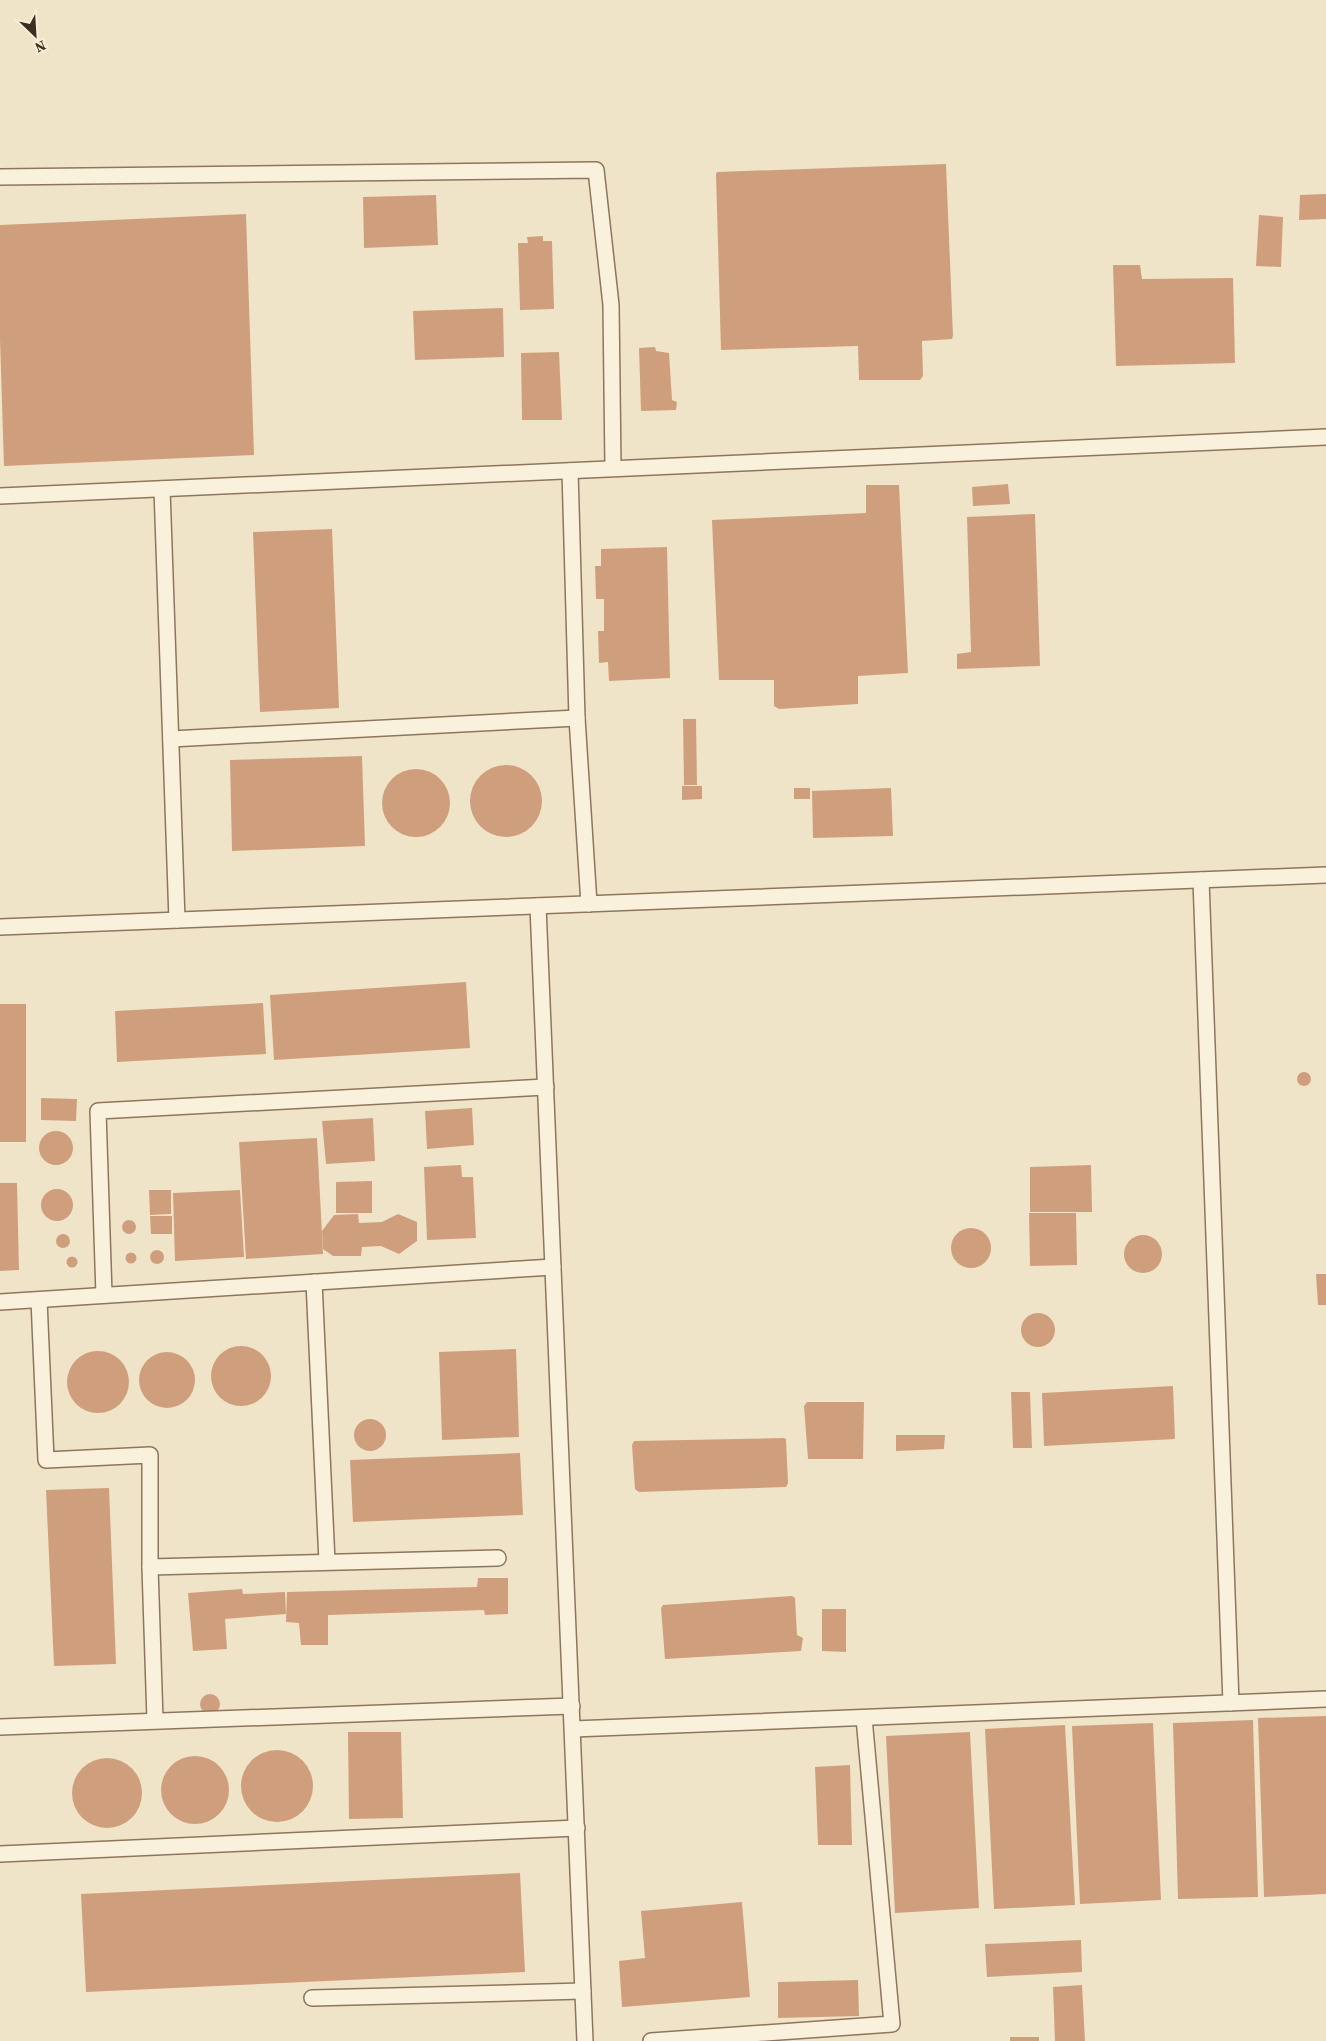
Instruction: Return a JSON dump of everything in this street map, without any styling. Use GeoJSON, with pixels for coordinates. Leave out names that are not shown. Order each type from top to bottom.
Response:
{"type":"FeatureCollection","features":[{"type":"Feature","properties":{"kind":"lane"},"geometry":{"type":"LineString","coordinates":[[0,177],[596,170],[610,305],[614,468]]}},
{"type":"Feature","properties":{"kind":"lane"},"geometry":{"type":"LineString","coordinates":[[0,496],[1326,437]]}},
{"type":"Feature","properties":{"kind":"lane"},"geometry":{"type":"LineString","coordinates":[[570,471],[577,718],[589,904]]}},
{"type":"Feature","properties":{"kind":"lane"},"geometry":{"type":"LineString","coordinates":[[162,489],[177,920]]}},
{"type":"Feature","properties":{"kind":"lane"},"geometry":{"type":"LineString","coordinates":[[171,739],[577,718]]}},
{"type":"Feature","properties":{"kind":"lane"},"geometry":{"type":"LineString","coordinates":[[0,927],[1326,875]]}},
{"type":"Feature","properties":{"kind":"lane"},"geometry":{"type":"LineString","coordinates":[[1201,880],[1230,1702]]}},
{"type":"Feature","properties":{"kind":"lane"},"geometry":{"type":"LineString","coordinates":[[538,906],[585,2041]]}},
{"type":"Feature","properties":{"kind":"lane"},"geometry":{"type":"LineString","coordinates":[[104,1295],[98,1111],[546,1087]]}},
{"type":"Feature","properties":{"kind":"lane"},"geometry":{"type":"LineString","coordinates":[[0,1302],[553,1268]]}},
{"type":"Feature","properties":{"kind":"lane"},"geometry":{"type":"LineString","coordinates":[[314,1282],[327,1562]]}},
{"type":"Feature","properties":{"kind":"lane"},"geometry":{"type":"LineString","coordinates":[[38,1300],[46,1460],[150,1455],[150,1567],[155,1720]]}},
{"type":"Feature","properties":{"kind":"lane"},"geometry":{"type":"LineString","coordinates":[[150,1567],[498,1558]]}},
{"type":"Feature","properties":{"kind":"lane"},"geometry":{"type":"LineString","coordinates":[[573,1729],[1326,1699]]}},
{"type":"Feature","properties":{"kind":"lane"},"geometry":{"type":"LineString","coordinates":[[0,1727],[572,1706]]}},
{"type":"Feature","properties":{"kind":"lane"},"geometry":{"type":"LineString","coordinates":[[651,2041],[892,2024],[864,1718]]}},
{"type":"Feature","properties":{"kind":"lane"},"geometry":{"type":"LineString","coordinates":[[0,1854],[577,1828]]}},
{"type":"Feature","properties":{"kind":"lane"},"geometry":{"type":"LineString","coordinates":[[312,1998],[583,1991]]}},
{"type":"Feature","properties":{"kind":"building"},"geometry":{"type":"Polygon","coordinates":[[[946,164],[953,336],[952,339],[922,341],[923,376],[920,380],[859,380],[858,346],[721,350],[717,172],[946,164]]]}},
{"type":"Feature","properties":{"kind":"building"},"geometry":{"type":"Polygon","coordinates":[[[1326,194],[1326,219],[1299,220],[1300,195],[1326,194]]]}},
{"type":"Feature","properties":{"kind":"building"},"geometry":{"type":"Polygon","coordinates":[[[436,195],[438,245],[364,248],[363,197],[436,195]]]}},
{"type":"Feature","properties":{"kind":"building"},"geometry":{"type":"Polygon","coordinates":[[[246,214],[254,455],[4,466],[0,339],[0,225],[246,214]]]}},
{"type":"Feature","properties":{"kind":"building"},"geometry":{"type":"Polygon","coordinates":[[[1259,215],[1283,217],[1281,267],[1256,266],[1259,215]]]}},
{"type":"Feature","properties":{"kind":"building"},"geometry":{"type":"Polygon","coordinates":[[[543,236],[543,241],[552,241],[554,309],[520,310],[518,243],[528,243],[527,237],[543,236]]]}},
{"type":"Feature","properties":{"kind":"building"},"geometry":{"type":"Polygon","coordinates":[[[1113,265],[1140,265],[1142,279],[1233,278],[1235,363],[1116,366],[1113,265]]]}},
{"type":"Feature","properties":{"kind":"building"},"geometry":{"type":"Polygon","coordinates":[[[503,308],[504,357],[415,360],[413,311],[503,308]]]}},
{"type":"Feature","properties":{"kind":"building"},"geometry":{"type":"Polygon","coordinates":[[[655,347],[656,351],[669,353],[672,400],[677,402],[676,410],[641,411],[639,348],[655,347]]]}},
{"type":"Feature","properties":{"kind":"building"},"geometry":{"type":"Polygon","coordinates":[[[559,352],[562,420],[522,420],[521,353],[559,352]]]}},
{"type":"Feature","properties":{"kind":"building"},"geometry":{"type":"Polygon","coordinates":[[[1008,484],[1010,504],[973,506],[972,487],[1008,484]]]}},
{"type":"Feature","properties":{"kind":"building"},"geometry":{"type":"Polygon","coordinates":[[[866,485],[899,485],[908,673],[858,676],[858,704],[779,709],[774,706],[774,680],[719,680],[712,520],[866,513],[866,485]]]}},
{"type":"Feature","properties":{"kind":"building"},"geometry":{"type":"Polygon","coordinates":[[[1035,514],[1040,666],[957,669],[957,654],[971,652],[967,517],[1035,514]]]}},
{"type":"Feature","properties":{"kind":"building"},"geometry":{"type":"Polygon","coordinates":[[[332,529],[339,708],[260,712],[253,532],[332,529]]]}},
{"type":"Feature","properties":{"kind":"building"},"geometry":{"type":"Polygon","coordinates":[[[667,547],[670,678],[609,681],[608,662],[599,663],[598,631],[604,631],[604,599],[596,599],[595,566],[601,566],[601,549],[667,547]]]}},
{"type":"Feature","properties":{"kind":"building"},"geometry":{"type":"Polygon","coordinates":[[[683,719],[696,719],[697,785],[684,785],[683,719]]]}},
{"type":"Feature","properties":{"kind":"building"},"geometry":{"type":"Polygon","coordinates":[[[362,756],[365,846],[232,851],[230,760],[362,756]]]}},
{"type":"Feature","properties":{"kind":"building"},"geometry":{"type":"Polygon","coordinates":[[[506,765],[526,771],[536,781],[542,801],[536,821],[526,831],[506,837],[486,831],[476,821],[470,801],[476,781],[486,771],[506,765]]]}},
{"type":"Feature","properties":{"kind":"building"},"geometry":{"type":"Polygon","coordinates":[[[423,769],[435,775],[444,784],[450,796],[448,816],[440,827],[423,837],[409,837],[392,827],[384,816],[382,796],[392,779],[403,771],[423,769]]]}},
{"type":"Feature","properties":{"kind":"building"},"geometry":{"type":"Polygon","coordinates":[[[682,786],[702,786],[702,799],[682,800],[682,786]]]}},
{"type":"Feature","properties":{"kind":"building"},"geometry":{"type":"Polygon","coordinates":[[[794,788],[810,788],[810,799],[794,799],[794,788]]]}},
{"type":"Feature","properties":{"kind":"building"},"geometry":{"type":"Polygon","coordinates":[[[891,788],[893,836],[813,838],[812,791],[891,788]]]}},
{"type":"Feature","properties":{"kind":"building"},"geometry":{"type":"Polygon","coordinates":[[[466,982],[470,1048],[274,1060],[270,995],[466,982]]]}},
{"type":"Feature","properties":{"kind":"building"},"geometry":{"type":"Polygon","coordinates":[[[263,1003],[266,1054],[117,1062],[115,1011],[263,1003]]]}},
{"type":"Feature","properties":{"kind":"building"},"geometry":{"type":"Polygon","coordinates":[[[0,1004],[26,1004],[26,1142],[0,1142],[0,1004]]]}},
{"type":"Feature","properties":{"kind":"building"},"geometry":{"type":"Polygon","coordinates":[[[1304,1072],[1309,1074],[1311,1079],[1309,1084],[1304,1086],[1299,1084],[1297,1079],[1299,1074],[1304,1072]]]}},
{"type":"Feature","properties":{"kind":"building"},"geometry":{"type":"Polygon","coordinates":[[[41,1098],[77,1099],[76,1121],[41,1120],[41,1098]]]}},
{"type":"Feature","properties":{"kind":"building"},"geometry":{"type":"Polygon","coordinates":[[[472,1108],[474,1145],[427,1149],[425,1111],[472,1108]]]}},
{"type":"Feature","properties":{"kind":"building"},"geometry":{"type":"Polygon","coordinates":[[[373,1118],[375,1161],[326,1164],[322,1121],[373,1118]]]}},
{"type":"Feature","properties":{"kind":"building"},"geometry":{"type":"Polygon","coordinates":[[[56,1131],[68,1136],[73,1148],[68,1160],[56,1165],[44,1160],[39,1148],[44,1136],[56,1131]]]}},
{"type":"Feature","properties":{"kind":"building"},"geometry":{"type":"Polygon","coordinates":[[[317,1138],[323,1254],[246,1259],[239,1142],[317,1138]]]}},
{"type":"Feature","properties":{"kind":"building"},"geometry":{"type":"Polygon","coordinates":[[[461,1165],[462,1177],[473,1177],[476,1238],[427,1240],[424,1167],[461,1165]]]}},
{"type":"Feature","properties":{"kind":"building"},"geometry":{"type":"Polygon","coordinates":[[[1091,1165],[1092,1212],[1030,1212],[1030,1167],[1091,1165]]]}},
{"type":"Feature","properties":{"kind":"building"},"geometry":{"type":"Polygon","coordinates":[[[372,1181],[372,1213],[336,1213],[336,1182],[372,1181]]]}},
{"type":"Feature","properties":{"kind":"building"},"geometry":{"type":"Polygon","coordinates":[[[0,1183],[17,1183],[19,1270],[0,1271],[0,1183]]]}},
{"type":"Feature","properties":{"kind":"building"},"geometry":{"type":"Polygon","coordinates":[[[57,1189],[63,1190],[68,1194],[72,1199],[72,1211],[68,1216],[63,1220],[57,1221],[51,1220],[46,1216],[42,1211],[41,1205],[42,1199],[46,1194],[51,1190],[57,1189]]]}},
{"type":"Feature","properties":{"kind":"building"},"geometry":{"type":"Polygon","coordinates":[[[149,1190],[171,1190],[171,1214],[150,1215],[149,1190]]]}},
{"type":"Feature","properties":{"kind":"building"},"geometry":{"type":"Polygon","coordinates":[[[240,1190],[244,1257],[175,1261],[173,1193],[240,1190]]]}},
{"type":"Feature","properties":{"kind":"building"},"geometry":{"type":"Polygon","coordinates":[[[1029,1213],[1076,1213],[1077,1265],[1030,1266],[1029,1213]]]}},
{"type":"Feature","properties":{"kind":"building"},"geometry":{"type":"Polygon","coordinates":[[[358,1214],[359,1223],[382,1222],[398,1214],[417,1222],[417,1241],[399,1254],[381,1246],[362,1247],[361,1256],[333,1256],[323,1249],[322,1231],[334,1215],[358,1214]]]}},
{"type":"Feature","properties":{"kind":"building"},"geometry":{"type":"Polygon","coordinates":[[[150,1216],[172,1216],[172,1234],[151,1234],[150,1216]]]}},
{"type":"Feature","properties":{"kind":"building"},"geometry":{"type":"Polygon","coordinates":[[[129,1220],[134,1222],[136,1227],[134,1232],[129,1234],[124,1232],[122,1227],[124,1222],[129,1220]]]}},
{"type":"Feature","properties":{"kind":"building"},"geometry":{"type":"Polygon","coordinates":[[[971,1228],[985,1234],[991,1248],[985,1262],[971,1268],[957,1262],[951,1248],[957,1234],[971,1228]]]}},
{"type":"Feature","properties":{"kind":"building"},"geometry":{"type":"Polygon","coordinates":[[[63,1234],[68,1236],[70,1241],[68,1246],[63,1248],[58,1246],[56,1241],[58,1236],[63,1234]]]}},
{"type":"Feature","properties":{"kind":"building"},"geometry":{"type":"Polygon","coordinates":[[[1143,1235],[1150,1236],[1156,1241],[1161,1247],[1161,1261],[1156,1267],[1150,1272],[1143,1273],[1136,1272],[1130,1267],[1125,1261],[1124,1254],[1125,1247],[1130,1241],[1136,1236],[1143,1235]]]}},
{"type":"Feature","properties":{"kind":"building"},"geometry":{"type":"Polygon","coordinates":[[[157,1250],[162,1252],[164,1257],[162,1262],[157,1264],[152,1262],[150,1257],[152,1252],[157,1250]]]}},
{"type":"Feature","properties":{"kind":"building"},"geometry":{"type":"Polygon","coordinates":[[[131,1252],[137,1258],[131,1264],[125,1258],[131,1252]]]}},
{"type":"Feature","properties":{"kind":"building"},"geometry":{"type":"Polygon","coordinates":[[[72,1256],[78,1262],[72,1268],[66,1262],[72,1256]]]}},
{"type":"Feature","properties":{"kind":"building"},"geometry":{"type":"Polygon","coordinates":[[[1316,1274],[1326,1274],[1326,1305],[1318,1305],[1316,1274]]]}},
{"type":"Feature","properties":{"kind":"building"},"geometry":{"type":"Polygon","coordinates":[[[1038,1313],[1050,1318],[1055,1330],[1050,1342],[1038,1347],[1026,1342],[1021,1330],[1026,1318],[1038,1313]]]}},
{"type":"Feature","properties":{"kind":"building"},"geometry":{"type":"Polygon","coordinates":[[[241,1346],[258,1351],[266,1359],[271,1376],[266,1393],[258,1401],[241,1406],[224,1401],[216,1393],[211,1376],[216,1359],[224,1351],[241,1346]]]}},
{"type":"Feature","properties":{"kind":"building"},"geometry":{"type":"Polygon","coordinates":[[[516,1349],[519,1437],[442,1440],[439,1352],[516,1349]]]}},
{"type":"Feature","properties":{"kind":"building"},"geometry":{"type":"Polygon","coordinates":[[[98,1351],[110,1353],[120,1360],[127,1370],[129,1382],[127,1394],[120,1404],[110,1411],[98,1413],[86,1411],[76,1404],[69,1394],[67,1382],[69,1370],[76,1360],[86,1353],[98,1351]]]}},
{"type":"Feature","properties":{"kind":"building"},"geometry":{"type":"Polygon","coordinates":[[[167,1352],[178,1354],[187,1360],[193,1369],[195,1380],[193,1391],[187,1400],[178,1406],[167,1408],[156,1406],[147,1400],[141,1391],[139,1380],[141,1369],[147,1360],[156,1354],[167,1352]]]}},
{"type":"Feature","properties":{"kind":"building"},"geometry":{"type":"Polygon","coordinates":[[[1173,1386],[1175,1439],[1044,1446],[1042,1393],[1173,1386]]]}},
{"type":"Feature","properties":{"kind":"building"},"geometry":{"type":"Polygon","coordinates":[[[1011,1392],[1030,1392],[1032,1448],[1013,1448],[1011,1392]]]}},
{"type":"Feature","properties":{"kind":"building"},"geometry":{"type":"Polygon","coordinates":[[[807,1402],[864,1402],[863,1459],[808,1459],[804,1406],[807,1402]]]}},
{"type":"Feature","properties":{"kind":"building"},"geometry":{"type":"Polygon","coordinates":[[[370,1419],[376,1420],[381,1424],[385,1429],[385,1441],[381,1446],[376,1450],[370,1451],[364,1450],[359,1446],[355,1441],[354,1435],[355,1429],[359,1424],[364,1420],[370,1419]]]}},
{"type":"Feature","properties":{"kind":"building"},"geometry":{"type":"Polygon","coordinates":[[[896,1435],[945,1435],[944,1449],[896,1451],[896,1435]]]}},
{"type":"Feature","properties":{"kind":"building"},"geometry":{"type":"Polygon","coordinates":[[[786,1439],[788,1483],[786,1487],[639,1492],[635,1489],[632,1445],[634,1441],[786,1439]]]}},
{"type":"Feature","properties":{"kind":"building"},"geometry":{"type":"Polygon","coordinates":[[[520,1453],[523,1515],[353,1522],[350,1460],[520,1453]]]}},
{"type":"Feature","properties":{"kind":"building"},"geometry":{"type":"Polygon","coordinates":[[[109,1488],[116,1664],[54,1666],[46,1490],[109,1488]]]}},
{"type":"Feature","properties":{"kind":"building"},"geometry":{"type":"Polygon","coordinates":[[[478,1578],[508,1578],[508,1614],[485,1615],[484,1610],[328,1615],[328,1645],[301,1645],[299,1623],[286,1622],[287,1592],[477,1587],[478,1578]]]}},
{"type":"Feature","properties":{"kind":"building"},"geometry":{"type":"Polygon","coordinates":[[[242,1589],[243,1594],[285,1592],[286,1614],[225,1619],[227,1649],[193,1651],[188,1593],[242,1589]]]}},
{"type":"Feature","properties":{"kind":"building"},"geometry":{"type":"Polygon","coordinates":[[[792,1596],[795,1598],[797,1635],[803,1638],[801,1651],[665,1659],[661,1608],[663,1605],[792,1596]]]}},
{"type":"Feature","properties":{"kind":"building"},"geometry":{"type":"Polygon","coordinates":[[[822,1609],[846,1609],[846,1652],[822,1651],[822,1609]]]}},
{"type":"Feature","properties":{"kind":"building"},"geometry":{"type":"Polygon","coordinates":[[[210,1694],[217,1697],[220,1704],[217,1711],[210,1714],[203,1711],[200,1704],[203,1697],[210,1694]]]}},
{"type":"Feature","properties":{"kind":"building"},"geometry":{"type":"Polygon","coordinates":[[[1326,1716],[1326,1894],[1264,1897],[1258,1718],[1326,1716]]]}},
{"type":"Feature","properties":{"kind":"building"},"geometry":{"type":"Polygon","coordinates":[[[1253,1720],[1258,1897],[1178,1899],[1173,1723],[1253,1720]]]}},
{"type":"Feature","properties":{"kind":"building"},"geometry":{"type":"Polygon","coordinates":[[[1153,1723],[1161,1900],[1080,1904],[1072,1726],[1153,1723]]]}},
{"type":"Feature","properties":{"kind":"building"},"geometry":{"type":"Polygon","coordinates":[[[1065,1725],[1075,1905],[994,1909],[985,1729],[1065,1725]]]}},
{"type":"Feature","properties":{"kind":"building"},"geometry":{"type":"Polygon","coordinates":[[[348,1732],[401,1732],[403,1818],[349,1819],[348,1732]]]}},
{"type":"Feature","properties":{"kind":"building"},"geometry":{"type":"Polygon","coordinates":[[[970,1732],[979,1908],[895,1913],[886,1736],[970,1732]]]}},
{"type":"Feature","properties":{"kind":"building"},"geometry":{"type":"Polygon","coordinates":[[[277,1750],[291,1753],[303,1760],[310,1772],[313,1786],[310,1800],[303,1812],[291,1819],[277,1822],[263,1819],[251,1812],[244,1800],[241,1786],[244,1772],[251,1760],[263,1753],[277,1750]]]}},
{"type":"Feature","properties":{"kind":"building"},"geometry":{"type":"Polygon","coordinates":[[[188,1756],[202,1756],[214,1761],[224,1771],[229,1783],[229,1797],[224,1809],[214,1819],[202,1824],[188,1824],[176,1819],[166,1809],[161,1797],[161,1783],[166,1771],[176,1761],[188,1756]]]}},
{"type":"Feature","properties":{"kind":"building"},"geometry":{"type":"Polygon","coordinates":[[[107,1758],[120,1761],[132,1768],[139,1780],[142,1793],[139,1806],[132,1818],[120,1825],[107,1828],[94,1825],[82,1818],[75,1806],[72,1793],[75,1780],[82,1768],[94,1761],[107,1758]]]}},
{"type":"Feature","properties":{"kind":"building"},"geometry":{"type":"Polygon","coordinates":[[[850,1765],[852,1845],[818,1845],[815,1767],[850,1765]]]}},
{"type":"Feature","properties":{"kind":"building"},"geometry":{"type":"Polygon","coordinates":[[[520,1873],[525,1972],[86,1992],[81,1894],[520,1873]]]}},
{"type":"Feature","properties":{"kind":"building"},"geometry":{"type":"Polygon","coordinates":[[[742,1902],[750,1997],[622,2007],[619,1961],[645,1958],[641,1911],[742,1902]]]}},
{"type":"Feature","properties":{"kind":"building"},"geometry":{"type":"Polygon","coordinates":[[[1081,1940],[1082,1972],[987,1977],[985,1944],[1081,1940]]]}},
{"type":"Feature","properties":{"kind":"building"},"geometry":{"type":"Polygon","coordinates":[[[858,1980],[859,2016],[778,2018],[778,1982],[858,1980]]]}},
{"type":"Feature","properties":{"kind":"building"},"geometry":{"type":"Polygon","coordinates":[[[1082,1985],[1085,2041],[1055,2041],[1053,1987],[1082,1985]]]}},
{"type":"Feature","properties":{"kind":"building"},"geometry":{"type":"Polygon","coordinates":[[[1010,2037],[1039,2037],[1039,2041],[1010,2041],[1010,2037]]]}}]}
